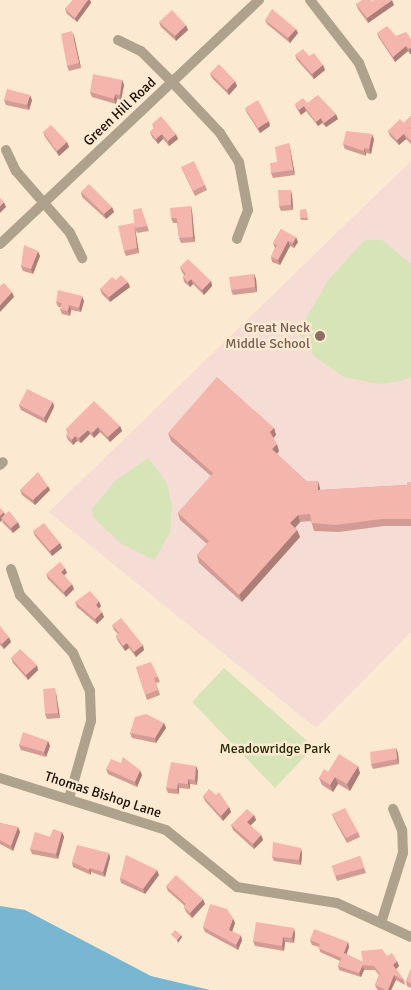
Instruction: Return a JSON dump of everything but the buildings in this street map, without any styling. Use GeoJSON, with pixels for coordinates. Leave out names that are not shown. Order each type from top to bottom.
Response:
{"type":"FeatureCollection","features":[{"type":"Feature","properties":{"kind":"street","name":"Green Hill Road"},"geometry":{"type":"LineString","coordinates":[[0,244],[259,0]]}},
{"type":"Feature","properties":{"kind":"street"},"geometry":{"type":"LineString","coordinates":[[310,0],[359,63],[372,96]]}},
{"type":"Feature","properties":{"kind":"street"},"geometry":{"type":"LineString","coordinates":[[118,40],[141,51],[172,82],[220,133],[239,162],[248,210],[237,240]]}},
{"type":"Feature","properties":{"kind":"street"},"geometry":{"type":"LineString","coordinates":[[6,150],[16,171],[70,233],[82,258]]}},
{"type":"Feature","properties":{"kind":"street"},"geometry":{"type":"LineString","coordinates":[[11,569],[20,595],[73,653],[90,691],[91,721],[69,798]]}},
{"type":"Feature","properties":{"kind":"street","name":"Thomas Bishop Lane"},"geometry":{"type":"LineString","coordinates":[[0,778],[69,798],[166,830],[237,887],[337,903],[411,937]]}},
{"type":"Feature","properties":{"kind":"street"},"geometry":{"type":"LineString","coordinates":[[381,923],[404,853],[402,830],[393,809]]}},
{"type":"Feature","properties":{"kind":"shaded area","name":"Great Neck Middle School"},"geometry":{"type":"Polygon","coordinates":[[[411,161],[411,632],[316,728],[49,512],[411,161]]]}},
{"type":"Feature","properties":{"kind":"green space"},"geometry":{"type":"Polygon","coordinates":[[[365,240],[382,240],[411,264],[411,377],[400,381],[380,384],[344,377],[315,357],[298,332],[329,279],[365,240]]]}},
{"type":"Feature","properties":{"kind":"green space"},"geometry":{"type":"Polygon","coordinates":[[[148,458],[167,483],[172,506],[170,533],[154,560],[120,543],[93,517],[92,509],[116,480],[148,458]]]}},
{"type":"Feature","properties":{"kind":"green space","name":"Meadowridge Park"},"geometry":{"type":"Polygon","coordinates":[[[224,668],[314,747],[275,788],[192,702],[224,668]]]}},
{"type":"Feature","properties":{"kind":"water"},"geometry":{"type":"Polygon","coordinates":[[[0,906],[25,910],[151,976],[210,990],[0,990],[0,906]]]}},
{"type":"Feature","properties":{"kind":"place","name":"Great Neck Middle School"},"geometry":{"type":"Point","coordinates":[320,336]}}]}
